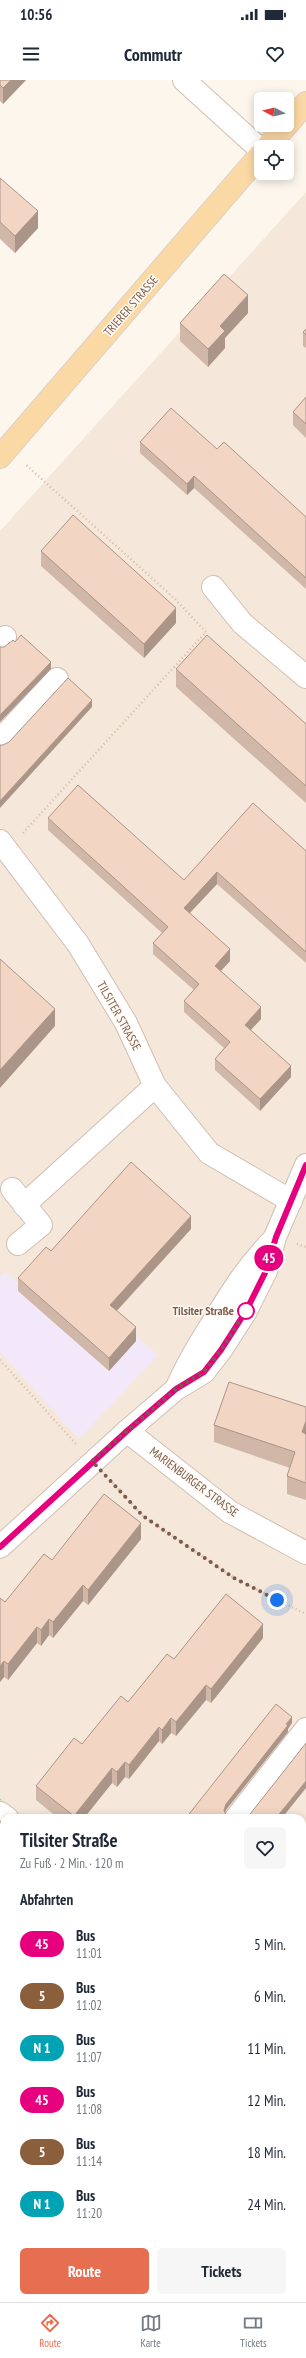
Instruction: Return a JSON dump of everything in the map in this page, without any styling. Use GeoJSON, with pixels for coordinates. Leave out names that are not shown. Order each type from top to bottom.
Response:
{"type":"FeatureCollection","features":[{"type":"Feature","properties":{"kind":"main road"},"geometry":{"type":"LineString","coordinates":[[294,117],[306,104]]}},
{"type":"Feature","properties":{"kind":"main road"},"geometry":{"type":"LineString","coordinates":[[273,140],[281,132]]}},
{"type":"Feature","properties":{"kind":"main road","name":"TRIERER STRASSE"},"geometry":{"type":"LineString","coordinates":[[4,453],[254,162]]}},
{"type":"Feature","properties":{"kind":"street"},"geometry":{"type":"LineString","coordinates":[[184,80],[254,144]]}},
{"type":"Feature","properties":{"kind":"street"},"geometry":{"type":"LineString","coordinates":[[212,587],[242,623],[306,677]]}},
{"type":"Feature","properties":{"kind":"street"},"geometry":{"type":"LineString","coordinates":[[0,740],[57,679]]}},
{"type":"Feature","properties":{"kind":"street","name":"TILSITER STRASSE"},"geometry":{"type":"LineString","coordinates":[[4,845],[78,944],[126,1023],[155,1086],[209,1153],[291,1201]]}},
{"type":"Feature","properties":{"kind":"street"},"geometry":{"type":"LineString","coordinates":[[18,1244],[41,1225],[18,1197],[155,1086]]}},
{"type":"Feature","properties":{"kind":"street"},"geometry":{"type":"LineString","coordinates":[[0,1547],[92,1461],[176,1389],[186,1365],[236,1284],[250,1264],[276,1237],[306,1165]]}},
{"type":"Feature","properties":{"kind":"street","name":"MARIENBURGER STRASSE"},"geometry":{"type":"LineString","coordinates":[[127,1431],[230,1512],[306,1552]]}},
{"type":"Feature","properties":{"kind":"street"},"geometry":{"type":"LineString","coordinates":[[239,1814],[306,1729]]}},
{"type":"Feature","properties":{"kind":"path"},"geometry":{"type":"LineString","coordinates":[[4,453],[174,598],[206,632],[4,845]]}},
{"type":"Feature","properties":{"kind":"path"},"geometry":{"type":"LineString","coordinates":[[0,1360],[143,1516],[234,1578],[306,1614]]}},
{"type":"Feature","properties":{"kind":"shaded area"},"geometry":{"type":"Polygon","coordinates":[[[306,192],[306,1814],[0,1814],[0,531],[306,192]]]}},
{"type":"Feature","properties":{"kind":"shaded area"},"geometry":{"type":"Polygon","coordinates":[[[45,1257],[158,1355],[79,1439],[0,1352],[0,1277],[5,1272],[21,1285],[45,1257]]]}},
{"type":"Feature","properties":{"kind":"green space"},"geometry":{"type":"Polygon","coordinates":[[[0,1798],[20,1814],[0,1814],[0,1798]]]}},
{"type":"Feature","properties":{"kind":"building"},"geometry":{"type":"Polygon","coordinates":[[[0,80],[11,80],[3,88],[0,85],[0,80]]]}},
{"type":"Feature","properties":{"kind":"building"},"geometry":{"type":"Polygon","coordinates":[[[0,178],[38,211],[15,236],[0,222],[0,178]]]}},
{"type":"Feature","properties":{"kind":"building"},"geometry":{"type":"Polygon","coordinates":[[[224,274],[248,295],[220,326],[225,331],[208,349],[180,323],[224,274]]]}},
{"type":"Feature","properties":{"kind":"building"},"geometry":{"type":"Polygon","coordinates":[[[306,397],[306,424],[293,412],[306,397]]]}},
{"type":"Feature","properties":{"kind":"building"},"geometry":{"type":"Polygon","coordinates":[[[171,408],[217,449],[224,442],[306,517],[306,578],[194,476],[187,484],[140,442],[171,408]]]}},
{"type":"Feature","properties":{"kind":"building"},"geometry":{"type":"Polygon","coordinates":[[[73,515],[176,608],[144,644],[41,551],[73,515]]]}},
{"type":"Feature","properties":{"kind":"building"},"geometry":{"type":"Polygon","coordinates":[[[21,635],[51,662],[0,715],[0,647],[4,647],[13,640],[15,642],[21,635]]]}},
{"type":"Feature","properties":{"kind":"building"},"geometry":{"type":"Polygon","coordinates":[[[207,635],[306,724],[306,786],[176,669],[207,635]]]}},
{"type":"Feature","properties":{"kind":"building"},"geometry":{"type":"Polygon","coordinates":[[[68,678],[92,700],[0,801],[0,745],[9,742],[68,678]]]}},
{"type":"Feature","properties":{"kind":"building"},"geometry":{"type":"Polygon","coordinates":[[[78,785],[184,880],[253,803],[306,851],[306,952],[217,872],[184,908],[230,949],[215,966],[261,1007],[245,1025],[291,1066],[260,1099],[215,1059],[230,1042],[184,1001],[199,984],[153,943],[168,927],[48,818],[78,785]]]}},
{"type":"Feature","properties":{"kind":"building"},"geometry":{"type":"Polygon","coordinates":[[[0,959],[55,1009],[0,1070],[0,959]]]}},
{"type":"Feature","properties":{"kind":"building"},"geometry":{"type":"Polygon","coordinates":[[[131,1162],[191,1216],[110,1305],[136,1327],[109,1358],[18,1278],[46,1247],[51,1251],[131,1162]]]}},
{"type":"Feature","properties":{"kind":"building"},"geometry":{"type":"Polygon","coordinates":[[[229,1382],[306,1407],[306,1421],[302,1432],[306,1434],[306,1483],[287,1476],[295,1452],[214,1425],[229,1382]]]}},
{"type":"Feature","properties":{"kind":"building"},"geometry":{"type":"Polygon","coordinates":[[[104,1494],[141,1523],[88,1590],[83,1585],[53,1622],[49,1619],[41,1630],[37,1627],[8,1664],[4,1661],[0,1666],[0,1598],[5,1602],[44,1554],[52,1560],[104,1494]]]}},
{"type":"Feature","properties":{"kind":"building"},"geometry":{"type":"Polygon","coordinates":[[[226,1594],[263,1624],[211,1689],[206,1685],[176,1722],[171,1718],[162,1730],[159,1727],[129,1765],[125,1762],[117,1772],[112,1768],[76,1814],[71,1814],[36,1786],[74,1738],[82,1744],[121,1696],[128,1702],[167,1654],[174,1659],[226,1594]]]}},
{"type":"Feature","properties":{"kind":"building"},"geometry":{"type":"Polygon","coordinates":[[[276,1704],[292,1717],[286,1724],[288,1725],[226,1804],[224,1810],[226,1814],[189,1814],[276,1704]]]}},
{"type":"Feature","properties":{"kind":"building"},"geometry":{"type":"Polygon","coordinates":[[[306,1743],[306,1781],[279,1814],[250,1814],[306,1743]]]}},
{"type":"Feature","properties":{"kind":"bus line","name":"45"},"geometry":{"type":"LineString","coordinates":[[0,1547],[92,1461],[176,1389],[204,1372],[221,1350],[246,1311],[266,1271],[276,1237],[306,1165]]}},
{"type":"Feature","properties":{"kind":"place","name":"Tilsiter Straße"},"geometry":{"type":"Point","coordinates":[246,1311]}},
{"type":"Feature","properties":{"kind":"route"},"geometry":{"type":"LineString","coordinates":[[246,1311],[221,1350],[204,1372],[176,1389],[92,1461],[143,1516],[234,1578],[277,1600]]}}]}
